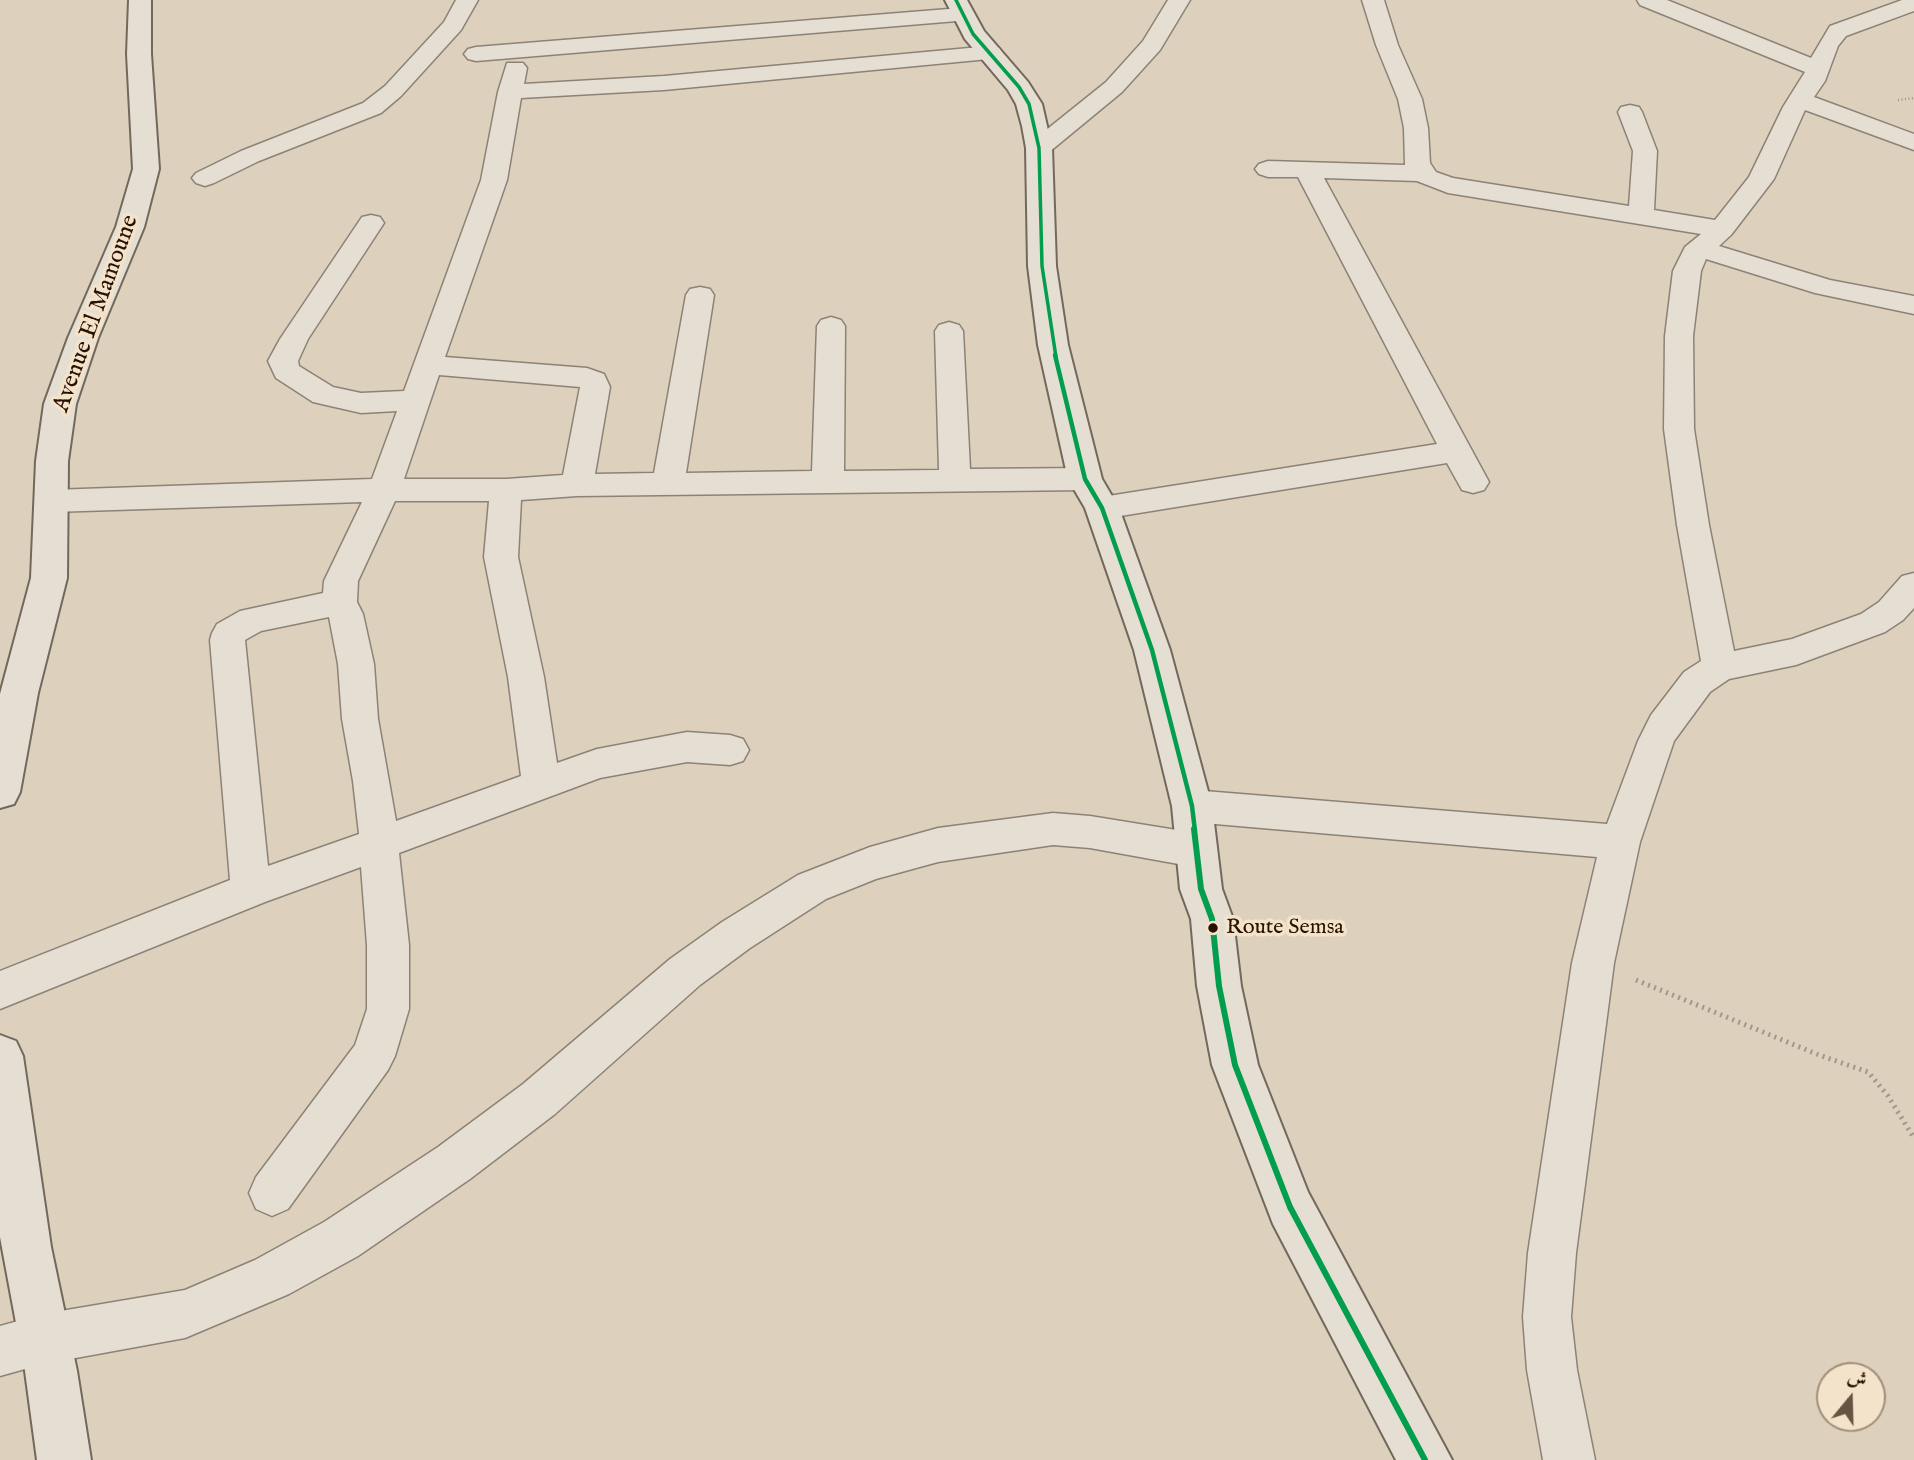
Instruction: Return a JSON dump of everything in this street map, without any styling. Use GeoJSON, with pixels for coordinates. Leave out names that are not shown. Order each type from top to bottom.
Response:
{"type":"FeatureCollection","features":[{"type":"Feature","properties":{"kind":"street","name":"Avenue El Mamoune"},"geometry":{"type":"LineString","coordinates":[[0,792],[19,693],[49,579],[52,461],[60,404],[83,338],[130,227],[146,169],[139,54],[140,0]]}},
{"type":"Feature","properties":{"kind":"street"},"geometry":{"type":"LineString","coordinates":[[205,178],[250,156],[372,108],[393,91],[453,25],[467,0]]}},
{"type":"Feature","properties":{"kind":"street"},"geometry":{"type":"LineString","coordinates":[[1039,148],[1114,87],[1152,45],[1179,0]]}},
{"type":"Feature","properties":{"kind":"street"},"geometry":{"type":"LineString","coordinates":[[1373,0],[1387,45],[1410,99],[1421,173]]}},
{"type":"Feature","properties":{"kind":"street"},"geometry":{"type":"LineString","coordinates":[[1648,0],[1817,69]]}},
{"type":"Feature","properties":{"kind":"street"},"geometry":{"type":"LineString","coordinates":[[1720,667],[1693,525],[1679,429],[1679,336],[1683,286],[1690,260],[1699,248],[1722,229],[1760,178],[1827,46],[1838,31],[1914,1]]}},
{"type":"Feature","properties":{"kind":"street"},"geometry":{"type":"LineString","coordinates":[[476,54],[958,7],[973,34],[1009,72],[1029,104],[1039,148],[1042,266],[1053,345],[1084,479],[1102,508],[1152,650],[1193,828],[1201,888],[1212,919],[1219,986],[1235,1065],[1290,1207],[1425,1460]]}},
{"type":"Feature","properties":{"kind":"street"},"geometry":{"type":"LineString","coordinates":[[272,1193],[373,1056],[388,1009],[388,945],[379,843],[372,781],[360,719],[356,664],[346,614],[340,603],[341,581],[384,490],[494,180],[519,50]]}},
{"type":"Feature","properties":{"kind":"street"},"geometry":{"type":"LineString","coordinates":[[510,92],[664,83],[992,53]]}},
{"type":"Feature","properties":{"kind":"street"},"geometry":{"type":"LineString","coordinates":[[1800,100],[1914,143]]}},
{"type":"Feature","properties":{"kind":"street"},"geometry":{"type":"LineString","coordinates":[[1630,112],[1645,151],[1641,215]]}},
{"type":"Feature","properties":{"kind":"street"},"geometry":{"type":"LineString","coordinates":[[1268,169],[1421,173],[1448,185],[1722,229]]}},
{"type":"Feature","properties":{"kind":"street"},"geometry":{"type":"LineString","coordinates":[[1307,170],[1473,482]]}},
{"type":"Feature","properties":{"kind":"street"},"geometry":{"type":"LineString","coordinates":[[371,223],[294,339],[284,361],[286,371],[293,378],[324,395],[361,403],[417,400]]}},
{"type":"Feature","properties":{"kind":"street"},"geometry":{"type":"LineString","coordinates":[[1699,248],[1825,288],[1914,305]]}},
{"type":"Feature","properties":{"kind":"street"},"geometry":{"type":"LineString","coordinates":[[667,485],[700,295]]}},
{"type":"Feature","properties":{"kind":"street"},"geometry":{"type":"LineString","coordinates":[[828,482],[831,326]]}},
{"type":"Feature","properties":{"kind":"street"},"geometry":{"type":"LineString","coordinates":[[949,331],[955,480]]}},
{"type":"Feature","properties":{"kind":"street"},"geometry":{"type":"LineString","coordinates":[[428,365],[587,378],[594,381],[577,485]]}},
{"type":"Feature","properties":{"kind":"street"},"geometry":{"type":"LineString","coordinates":[[1102,508],[1456,451]]}},
{"type":"Feature","properties":{"kind":"street"},"geometry":{"type":"LineString","coordinates":[[52,501],[384,490],[506,490],[577,485],[1084,479]]}},
{"type":"Feature","properties":{"kind":"street"},"geometry":{"type":"LineString","coordinates":[[506,490],[501,556],[526,677],[541,786]]}},
{"type":"Feature","properties":{"kind":"street"},"geometry":{"type":"LineString","coordinates":[[1569,1460],[1552,1370],[1547,1317],[1552,1253],[1593,963],[1620,842],[1664,725],[1698,682],[1720,667],[1796,652],[1873,623],[1891,611],[1914,585]]}},
{"type":"Feature","properties":{"kind":"street"},"geometry":{"type":"LineString","coordinates":[[251,890],[227,640],[232,629],[252,620],[340,603]]}},
{"type":"Feature","properties":{"kind":"street"},"geometry":{"type":"LineString","coordinates":[[0,990],[251,890],[597,764],[687,747],[730,750]]}},
{"type":"Feature","properties":{"kind":"street"},"geometry":{"type":"LineString","coordinates":[[22,1345],[185,1314],[272,1277],[341,1239],[454,1163],[539,1099],[685,972],[812,887],[870,864],[938,845],[1052,829],[1090,832],[1193,828],[1620,842]]}},
{"type":"Feature","properties":{"kind":"street"},"geometry":{"type":"LineString","coordinates":[[0,1056],[26,1247],[22,1345]]}},
{"type":"Feature","properties":{"kind":"street"},"geometry":{"type":"LineString","coordinates":[[22,1345],[51,1371],[64,1460]]}},
{"type":"Feature","properties":{"kind":"path"},"geometry":{"type":"LineString","coordinates":[[1593,963],[1819,1055],[1868,1072],[1888,1096],[1914,1138]]}},
{"type":"Feature","properties":{"kind":"transit line"},"geometry":{"type":"LineString","coordinates":[[956,0],[973,34],[1019,87],[1029,104],[1035,126],[1039,148],[1042,266],[1053,345],[1085,479],[1102,508],[1152,650],[1192,806],[1201,889],[1212,919],[1219,986],[1235,1065],[1290,1207],[1425,1460]]}},
{"type":"Feature","properties":{"kind":"place","name":"Route Semsa"},"geometry":{"type":"Point","coordinates":[1213,928]}}]}
